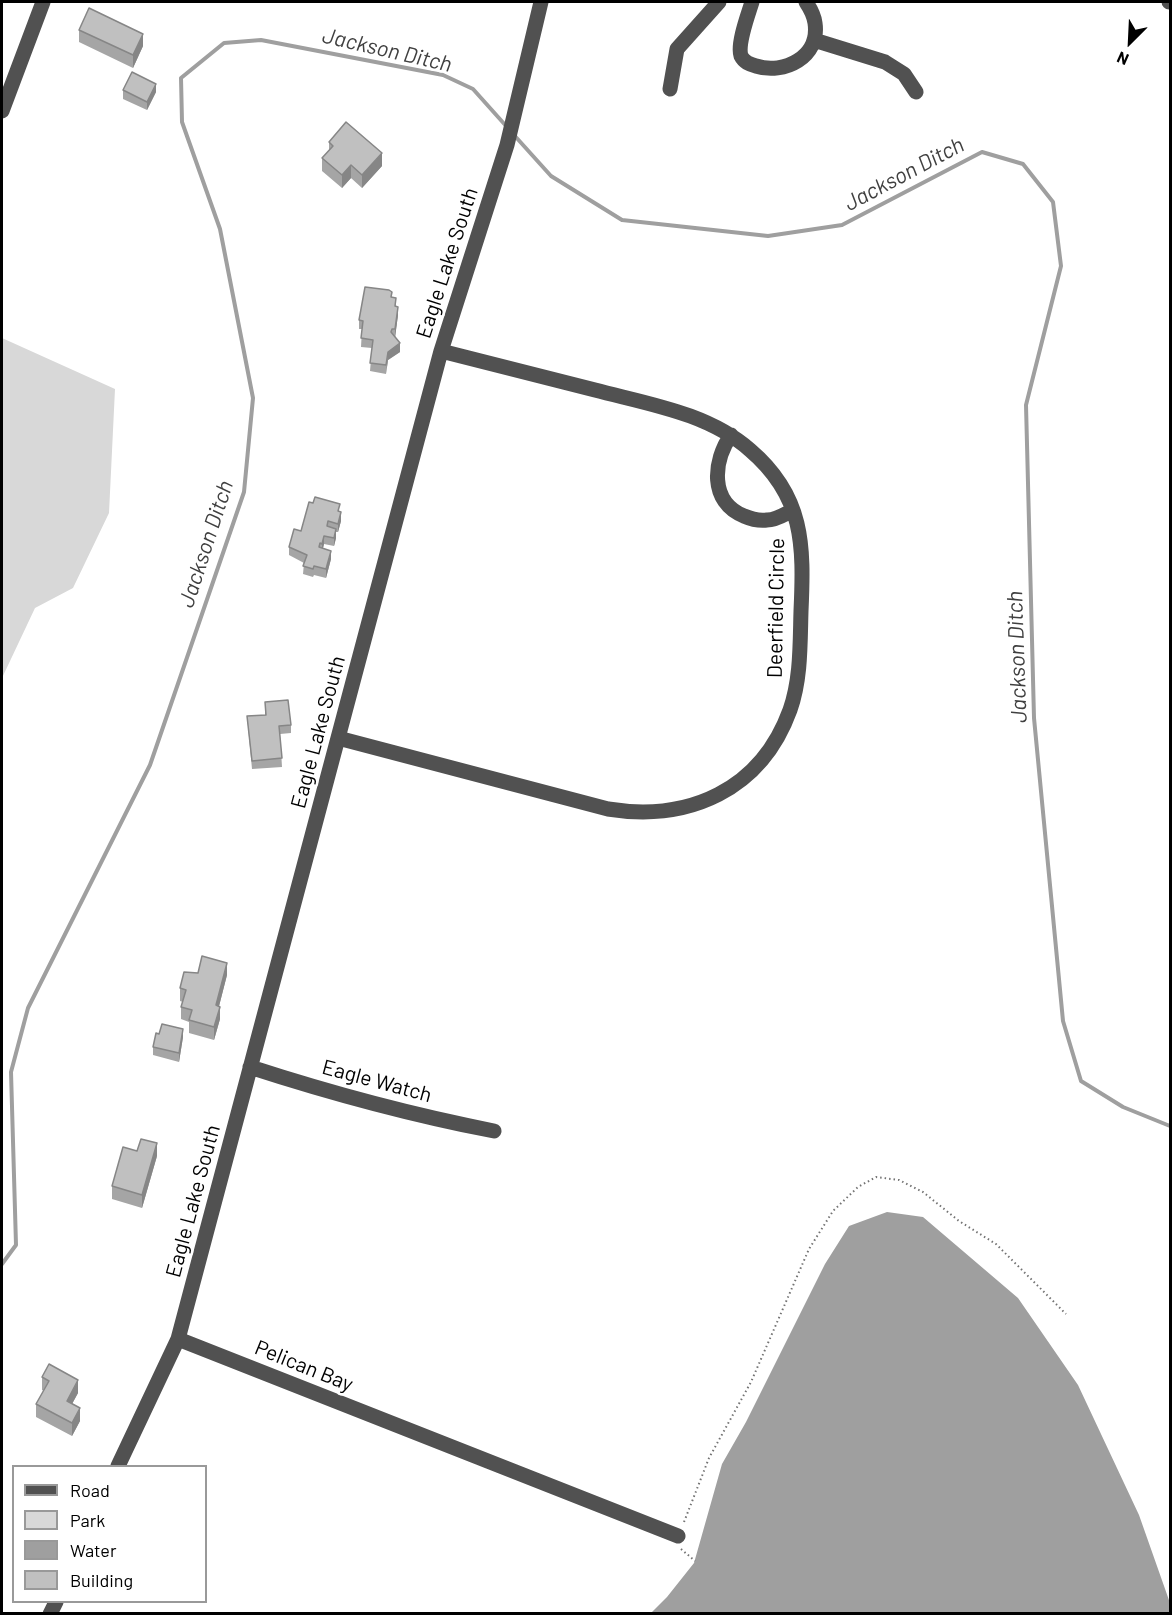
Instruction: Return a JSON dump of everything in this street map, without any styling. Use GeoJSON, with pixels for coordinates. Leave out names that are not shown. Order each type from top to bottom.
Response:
{"type":"FeatureCollection","features":[{"type":"Feature","properties":{"kind":"street"},"geometry":{"type":"LineString","coordinates":[[2,111],[43,2]]}},
{"type":"Feature","properties":{"kind":"street","name":"Eagle Lake South"},"geometry":{"type":"LineString","coordinates":[[119,1465],[178,1339],[441,351],[507,145],[541,2]]}},
{"type":"Feature","properties":{"kind":"street"},"geometry":{"type":"LineString","coordinates":[[670,89],[677,49],[719,2]]}},
{"type":"Feature","properties":{"kind":"street"},"geometry":{"type":"LineString","coordinates":[[752,2],[740,50],[742,59],[748,64],[770,69],[781,69],[803,56],[814,40],[815,21],[806,2]]}},
{"type":"Feature","properties":{"kind":"street"},"geometry":{"type":"LineString","coordinates":[[814,40],[863,53],[885,62],[904,74],[916,92]]}},
{"type":"Feature","properties":{"kind":"street","name":"Deerfield Circle"},"geometry":{"type":"LineString","coordinates":[[338,738],[608,809],[650,813],[691,806],[729,788],[760,761],[778,736],[790,709],[798,670],[802,590],[800,533],[788,497],[752,451],[731,435],[701,420],[663,408],[441,351]]}},
{"type":"Feature","properties":{"kind":"street"},"geometry":{"type":"LineString","coordinates":[[731,435],[725,447],[718,477],[718,492],[724,502],[735,513],[752,519],[768,520],[794,510]]}},
{"type":"Feature","properties":{"kind":"street","name":"Eagle Watch"},"geometry":{"type":"LineString","coordinates":[[250,1067],[453,1123],[494,1131]]}},
{"type":"Feature","properties":{"kind":"street","name":"Pelican Bay"},"geometry":{"type":"LineString","coordinates":[[178,1339],[678,1536]]}},
{"type":"Feature","properties":{"kind":"path"},"geometry":{"type":"LineString","coordinates":[[678,1536],[709,1458],[752,1382],[809,1249],[833,1211],[858,1187],[876,1177],[899,1180],[923,1192],[958,1221],[996,1244],[1066,1314]]}},
{"type":"Feature","properties":{"kind":"green space"},"geometry":{"type":"Polygon","coordinates":[[[2,338],[115,389],[109,513],[73,588],[35,608],[2,678],[2,338]]]}},
{"type":"Feature","properties":{"kind":"water"},"geometry":{"type":"Polygon","coordinates":[[[887,1212],[923,1217],[1018,1298],[1078,1385],[1139,1515],[1170,1603],[1170,1613],[651,1613],[694,1563],[722,1464],[746,1422],[825,1264],[849,1226],[887,1212]]]}},
{"type":"Feature","properties":{"kind":"building"},"geometry":{"type":"Polygon","coordinates":[[[89,8],[143,34],[133,55],[79,30],[89,8]]]}},
{"type":"Feature","properties":{"kind":"building"},"geometry":{"type":"Polygon","coordinates":[[[132,72],[156,84],[147,102],[123,90],[132,72]]]}},
{"type":"Feature","properties":{"kind":"building"},"geometry":{"type":"Polygon","coordinates":[[[346,122],[382,153],[362,175],[351,165],[342,175],[322,158],[333,146],[329,142],[346,122]]]}},
{"type":"Feature","properties":{"kind":"building"},"geometry":{"type":"Polygon","coordinates":[[[365,287],[389,290],[392,292],[391,297],[396,298],[395,306],[398,307],[395,329],[391,332],[400,343],[388,352],[386,365],[370,363],[373,340],[361,338],[363,321],[359,320],[365,287]]]}},
{"type":"Feature","properties":{"kind":"building"},"geometry":{"type":"Polygon","coordinates":[[[315,497],[340,504],[338,524],[328,521],[327,526],[336,529],[334,538],[324,536],[319,547],[331,551],[326,569],[303,566],[307,555],[289,547],[294,529],[301,531],[309,502],[313,503],[315,497]]]}},
{"type":"Feature","properties":{"kind":"building"},"geometry":{"type":"Polygon","coordinates":[[[288,700],[291,725],[279,726],[282,758],[252,761],[247,716],[266,715],[265,702],[288,700]]]}},
{"type":"Feature","properties":{"kind":"building"},"geometry":{"type":"Polygon","coordinates":[[[202,956],[227,963],[216,1005],[220,1007],[214,1027],[189,1020],[192,1010],[181,1007],[186,990],[180,988],[184,972],[198,973],[202,956]]]}},
{"type":"Feature","properties":{"kind":"building"},"geometry":{"type":"Polygon","coordinates":[[[162,1024],[183,1029],[179,1053],[153,1047],[156,1033],[159,1034],[162,1024]]]}},
{"type":"Feature","properties":{"kind":"building"},"geometry":{"type":"Polygon","coordinates":[[[141,1139],[157,1143],[142,1195],[112,1186],[123,1147],[137,1151],[141,1139]]]}},
{"type":"Feature","properties":{"kind":"building"},"geometry":{"type":"Polygon","coordinates":[[[49,1364],[78,1380],[67,1401],[80,1408],[72,1423],[36,1404],[49,1381],[42,1377],[49,1364]]]}},
{"type":"Feature","properties":{"kind":"waterway","name":"Jackson Ditch"},"geometry":{"type":"LineString","coordinates":[[2,1264],[16,1245],[11,1072],[28,1008],[150,765],[244,492],[253,398],[220,229],[182,122],[181,78],[224,43],[261,40],[443,75],[473,89],[507,127]]}},
{"type":"Feature","properties":{"kind":"waterway","name":"Jackson Ditch"},"geometry":{"type":"LineString","coordinates":[[514,135],[551,176],[622,220],[768,236],[842,225],[982,152],[1023,164],[1053,202],[1061,266],[1026,405],[1034,718],[1063,1021],[1081,1081],[1123,1107],[1170,1126]]}}]}
